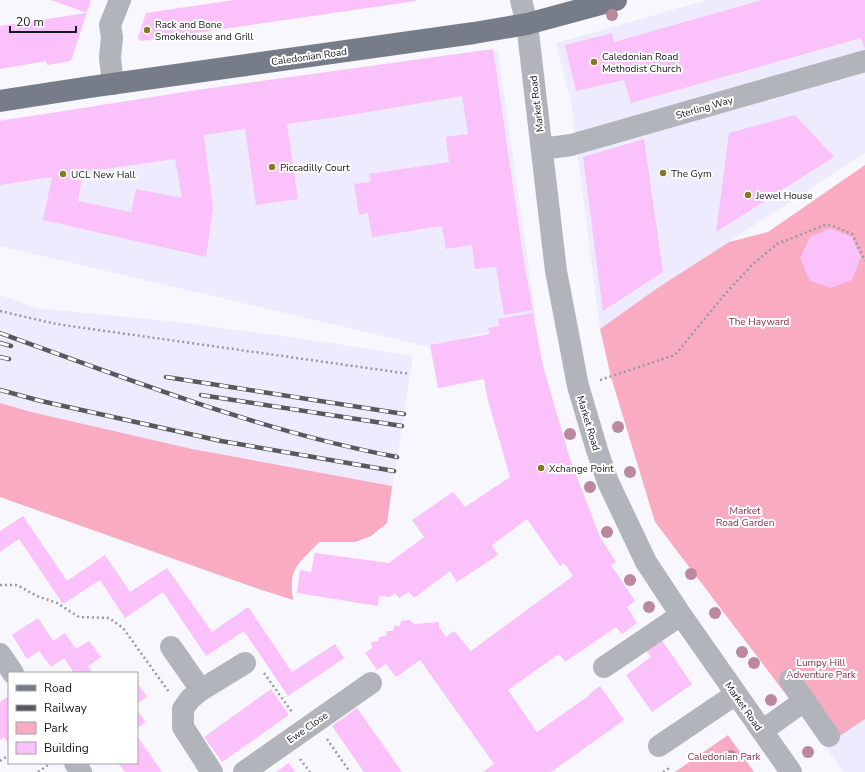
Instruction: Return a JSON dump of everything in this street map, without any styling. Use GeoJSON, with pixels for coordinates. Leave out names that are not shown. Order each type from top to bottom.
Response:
{"type":"FeatureCollection","features":[{"type":"Feature","properties":{"kind":"main road","name":"Caledonian Road"},"geometry":{"type":"LineString","coordinates":[[0,101],[527,24],[616,0]]}},
{"type":"Feature","properties":{"kind":"street"},"geometry":{"type":"LineString","coordinates":[[113,84],[110,58],[112,37],[110,25],[120,0]]}},
{"type":"Feature","properties":{"kind":"street","name":"Market Road"},"geometry":{"type":"LineString","coordinates":[[521,0],[527,24],[556,271],[578,386],[608,482],[646,562],[681,615],[791,772]]}},
{"type":"Feature","properties":{"kind":"street","name":"Sterling Way"},"geometry":{"type":"LineString","coordinates":[[542,149],[571,144],[865,61]]}},
{"type":"Feature","properties":{"kind":"street"},"geometry":{"type":"LineString","coordinates":[[604,667],[681,615]]}},
{"type":"Feature","properties":{"kind":"street"},"geometry":{"type":"LineString","coordinates":[[172,647],[201,690]]}},
{"type":"Feature","properties":{"kind":"street"},"geometry":{"type":"LineString","coordinates":[[0,654],[12,672]]}},
{"type":"Feature","properties":{"kind":"street"},"geometry":{"type":"LineString","coordinates":[[212,772],[183,727],[183,709],[190,699],[201,690],[245,663]]}},
{"type":"Feature","properties":{"kind":"street"},"geometry":{"type":"LineString","coordinates":[[790,680],[829,736]]}},
{"type":"Feature","properties":{"kind":"street","name":"Ewe Close"},"geometry":{"type":"LineString","coordinates":[[244,772],[371,683]]}},
{"type":"Feature","properties":{"kind":"street"},"geometry":{"type":"LineString","coordinates":[[659,746],[736,694]]}},
{"type":"Feature","properties":{"kind":"street"},"geometry":{"type":"LineString","coordinates":[[762,731],[804,701]]}},
{"type":"Feature","properties":{"kind":"path"},"geometry":{"type":"LineString","coordinates":[[611,377],[675,355],[725,294],[753,264],[777,244],[831,225],[852,234],[865,261]]}},
{"type":"Feature","properties":{"kind":"path"},"geometry":{"type":"LineString","coordinates":[[0,312],[56,324],[410,374]]}},
{"type":"Feature","properties":{"kind":"path"},"geometry":{"type":"LineString","coordinates":[[0,585],[17,585],[37,596],[57,603],[79,617],[109,618],[124,628],[183,709]]}},
{"type":"Feature","properties":{"kind":"path"},"geometry":{"type":"LineString","coordinates":[[245,663],[259,666],[350,772]]}},
{"type":"Feature","properties":{"kind":"path"},"geometry":{"type":"LineString","coordinates":[[38,772],[50,764]]}},
{"type":"Feature","properties":{"kind":"shaded area"},"geometry":{"type":"Polygon","coordinates":[[[707,0],[865,0],[865,153],[656,289],[600,329],[571,102],[556,43],[707,0]]]}},
{"type":"Feature","properties":{"kind":"shaded area"},"geometry":{"type":"Polygon","coordinates":[[[498,50],[536,320],[429,347],[0,246],[0,119],[34,116],[498,50]]]}},
{"type":"Feature","properties":{"kind":"shaded area"},"geometry":{"type":"Polygon","coordinates":[[[0,295],[37,308],[178,322],[305,339],[413,356],[387,523],[371,536],[355,542],[319,542],[295,568],[291,588],[293,600],[217,575],[0,497],[0,295]]]}},
{"type":"Feature","properties":{"kind":"shaded area"},"geometry":{"type":"Polygon","coordinates":[[[865,719],[865,772],[843,772],[825,746],[865,719]]]}},
{"type":"Feature","properties":{"kind":"green space"},"geometry":{"type":"Polygon","coordinates":[[[865,165],[865,719],[825,746],[655,522],[611,377],[600,329],[656,289],[729,242],[768,232],[865,165]]]}},
{"type":"Feature","properties":{"kind":"green space"},"geometry":{"type":"Polygon","coordinates":[[[0,403],[31,412],[192,449],[392,486],[387,523],[371,536],[355,542],[319,542],[301,561],[294,573],[292,580],[293,600],[0,497],[0,403]]]}},
{"type":"Feature","properties":{"kind":"green space","name":"Caledonian Park"},"geometry":{"type":"Polygon","coordinates":[[[728,735],[754,772],[675,772],[728,735]]]}},
{"type":"Feature","properties":{"kind":"building"},"geometry":{"type":"Polygon","coordinates":[[[51,0],[91,0],[87,13],[51,0]]]}},
{"type":"Feature","properties":{"kind":"building"},"geometry":{"type":"Polygon","coordinates":[[[234,0],[416,1],[141,41],[138,38],[146,13],[234,0]]]}},
{"type":"Feature","properties":{"kind":"building"},"geometry":{"type":"Polygon","coordinates":[[[762,0],[865,0],[865,49],[861,38],[631,103],[624,80],[576,91],[565,45],[612,33],[614,42],[762,0]]]}},
{"type":"Feature","properties":{"kind":"building"},"geometry":{"type":"Polygon","coordinates":[[[87,13],[71,61],[47,65],[46,61],[0,69],[0,26],[87,13]]]}},
{"type":"Feature","properties":{"kind":"building"},"geometry":{"type":"Polygon","coordinates":[[[493,49],[524,262],[533,310],[504,315],[496,267],[475,269],[472,245],[446,249],[442,226],[372,237],[368,213],[359,215],[354,184],[371,182],[369,174],[449,162],[446,137],[468,134],[462,96],[351,115],[287,124],[298,199],[256,205],[245,129],[204,135],[213,209],[206,257],[43,220],[52,177],[0,185],[0,121],[197,90],[493,49]],[[175,159],[83,172],[78,201],[131,212],[136,189],[182,198],[175,159]]]}},
{"type":"Feature","properties":{"kind":"building","name":"Jewel House"},"geometry":{"type":"Polygon","coordinates":[[[795,115],[834,157],[716,232],[729,133],[795,115]]]}},
{"type":"Feature","properties":{"kind":"building"},"geometry":{"type":"Polygon","coordinates":[[[644,139],[663,272],[603,311],[583,157],[644,139]]]}},
{"type":"Feature","properties":{"kind":"building"},"geometry":{"type":"Polygon","coordinates":[[[830,228],[852,237],[861,257],[852,280],[831,288],[810,281],[800,258],[810,237],[830,228]]]}},
{"type":"Feature","properties":{"kind":"building"},"geometry":{"type":"Polygon","coordinates":[[[533,313],[543,366],[570,459],[600,537],[616,562],[611,565],[635,601],[627,607],[637,623],[622,634],[616,627],[565,662],[559,654],[508,690],[537,732],[590,695],[589,694],[600,686],[624,720],[551,772],[483,772],[494,764],[420,660],[396,677],[386,664],[377,670],[365,653],[372,648],[371,642],[378,641],[379,637],[386,636],[387,631],[393,631],[394,626],[400,626],[401,621],[410,620],[414,624],[439,622],[439,627],[446,637],[454,631],[471,651],[573,576],[564,563],[560,566],[527,519],[492,545],[498,555],[457,582],[450,571],[414,598],[409,592],[399,598],[395,593],[390,597],[379,596],[378,606],[297,593],[300,570],[311,572],[315,553],[389,563],[424,537],[412,520],[453,492],[465,507],[510,477],[487,397],[484,379],[438,388],[430,345],[489,334],[488,328],[499,326],[498,319],[533,313]]]}},
{"type":"Feature","properties":{"kind":"building"},"geometry":{"type":"Polygon","coordinates":[[[23,516],[67,581],[105,555],[130,592],[167,568],[212,632],[248,607],[292,672],[335,644],[344,658],[288,696],[244,631],[206,656],[163,592],[125,618],[100,580],[63,604],[19,539],[0,552],[0,531],[23,516]]]}},
{"type":"Feature","properties":{"kind":"building"},"geometry":{"type":"Polygon","coordinates":[[[38,618],[53,641],[65,633],[76,649],[89,641],[101,657],[88,666],[91,672],[73,672],[64,658],[51,667],[39,651],[27,659],[12,635],[38,618]]]}},
{"type":"Feature","properties":{"kind":"building"},"geometry":{"type":"Polygon","coordinates":[[[661,639],[692,684],[652,712],[626,675],[651,657],[646,650],[661,639]]]}},
{"type":"Feature","properties":{"kind":"building"},"geometry":{"type":"Polygon","coordinates":[[[138,684],[147,697],[138,703],[138,684]]]}},
{"type":"Feature","properties":{"kind":"building"},"geometry":{"type":"Polygon","coordinates":[[[271,689],[289,715],[222,762],[204,737],[271,689]]]}},
{"type":"Feature","properties":{"kind":"building"},"geometry":{"type":"Polygon","coordinates":[[[8,697],[8,744],[4,737],[0,740],[0,702],[8,697]]]}},
{"type":"Feature","properties":{"kind":"building"},"geometry":{"type":"Polygon","coordinates":[[[357,708],[402,772],[364,772],[332,726],[357,708]]]}},
{"type":"Feature","properties":{"kind":"building"},"geometry":{"type":"Polygon","coordinates":[[[138,711],[146,722],[138,727],[138,711]]]}},
{"type":"Feature","properties":{"kind":"building"},"geometry":{"type":"Polygon","coordinates":[[[138,737],[162,772],[125,772],[119,764],[138,764],[138,737]]]}},
{"type":"Feature","properties":{"kind":"building"},"geometry":{"type":"Polygon","coordinates":[[[289,763],[295,772],[276,772],[289,763]]]}},
{"type":"Feature","properties":{"kind":"railway"},"geometry":{"type":"LineString","coordinates":[[0,333],[147,386],[246,419],[346,446],[397,457]]}},
{"type":"Feature","properties":{"kind":"railway"},"geometry":{"type":"LineString","coordinates":[[0,343],[11,346]]}},
{"type":"Feature","properties":{"kind":"railway"},"geometry":{"type":"LineString","coordinates":[[0,357],[9,359]]}},
{"type":"Feature","properties":{"kind":"railway"},"geometry":{"type":"LineString","coordinates":[[166,377],[404,414]]}},
{"type":"Feature","properties":{"kind":"railway"},"geometry":{"type":"LineString","coordinates":[[0,390],[41,401],[221,441],[394,471]]}},
{"type":"Feature","properties":{"kind":"railway"},"geometry":{"type":"LineString","coordinates":[[201,395],[402,426]]}},
{"type":"Feature","properties":{"kind":"place","name":"Rack and Bone Smokehouse and Grill"},"geometry":{"type":"Point","coordinates":[147,30]}},
{"type":"Feature","properties":{"kind":"place","name":"Caledonian Road Methodist Church"},"geometry":{"type":"Point","coordinates":[594,62]}},
{"type":"Feature","properties":{"kind":"place","name":"Piccadilly Court"},"geometry":{"type":"Point","coordinates":[272,167]}},
{"type":"Feature","properties":{"kind":"place","name":"The Gym"},"geometry":{"type":"Point","coordinates":[663,173]}},
{"type":"Feature","properties":{"kind":"place","name":"UCL New Hall"},"geometry":{"type":"Point","coordinates":[63,174]}},
{"type":"Feature","properties":{"kind":"place","name":"Jewel House"},"geometry":{"type":"Point","coordinates":[748,195]}},
{"type":"Feature","properties":{"kind":"place","name":"Xchange Point"},"geometry":{"type":"Point","coordinates":[541,468]}},
{"type":"Feature","properties":{"kind":"park label","name":"The Hayward"},"geometry":{"type":"Point","coordinates":[759,321]}},
{"type":"Feature","properties":{"kind":"park label","name":"Market Road Garden"},"geometry":{"type":"Point","coordinates":[745,516]}},
{"type":"Feature","properties":{"kind":"park label","name":"Lumpy Hill Adventure Park"},"geometry":{"type":"Point","coordinates":[821,668]}}]}
